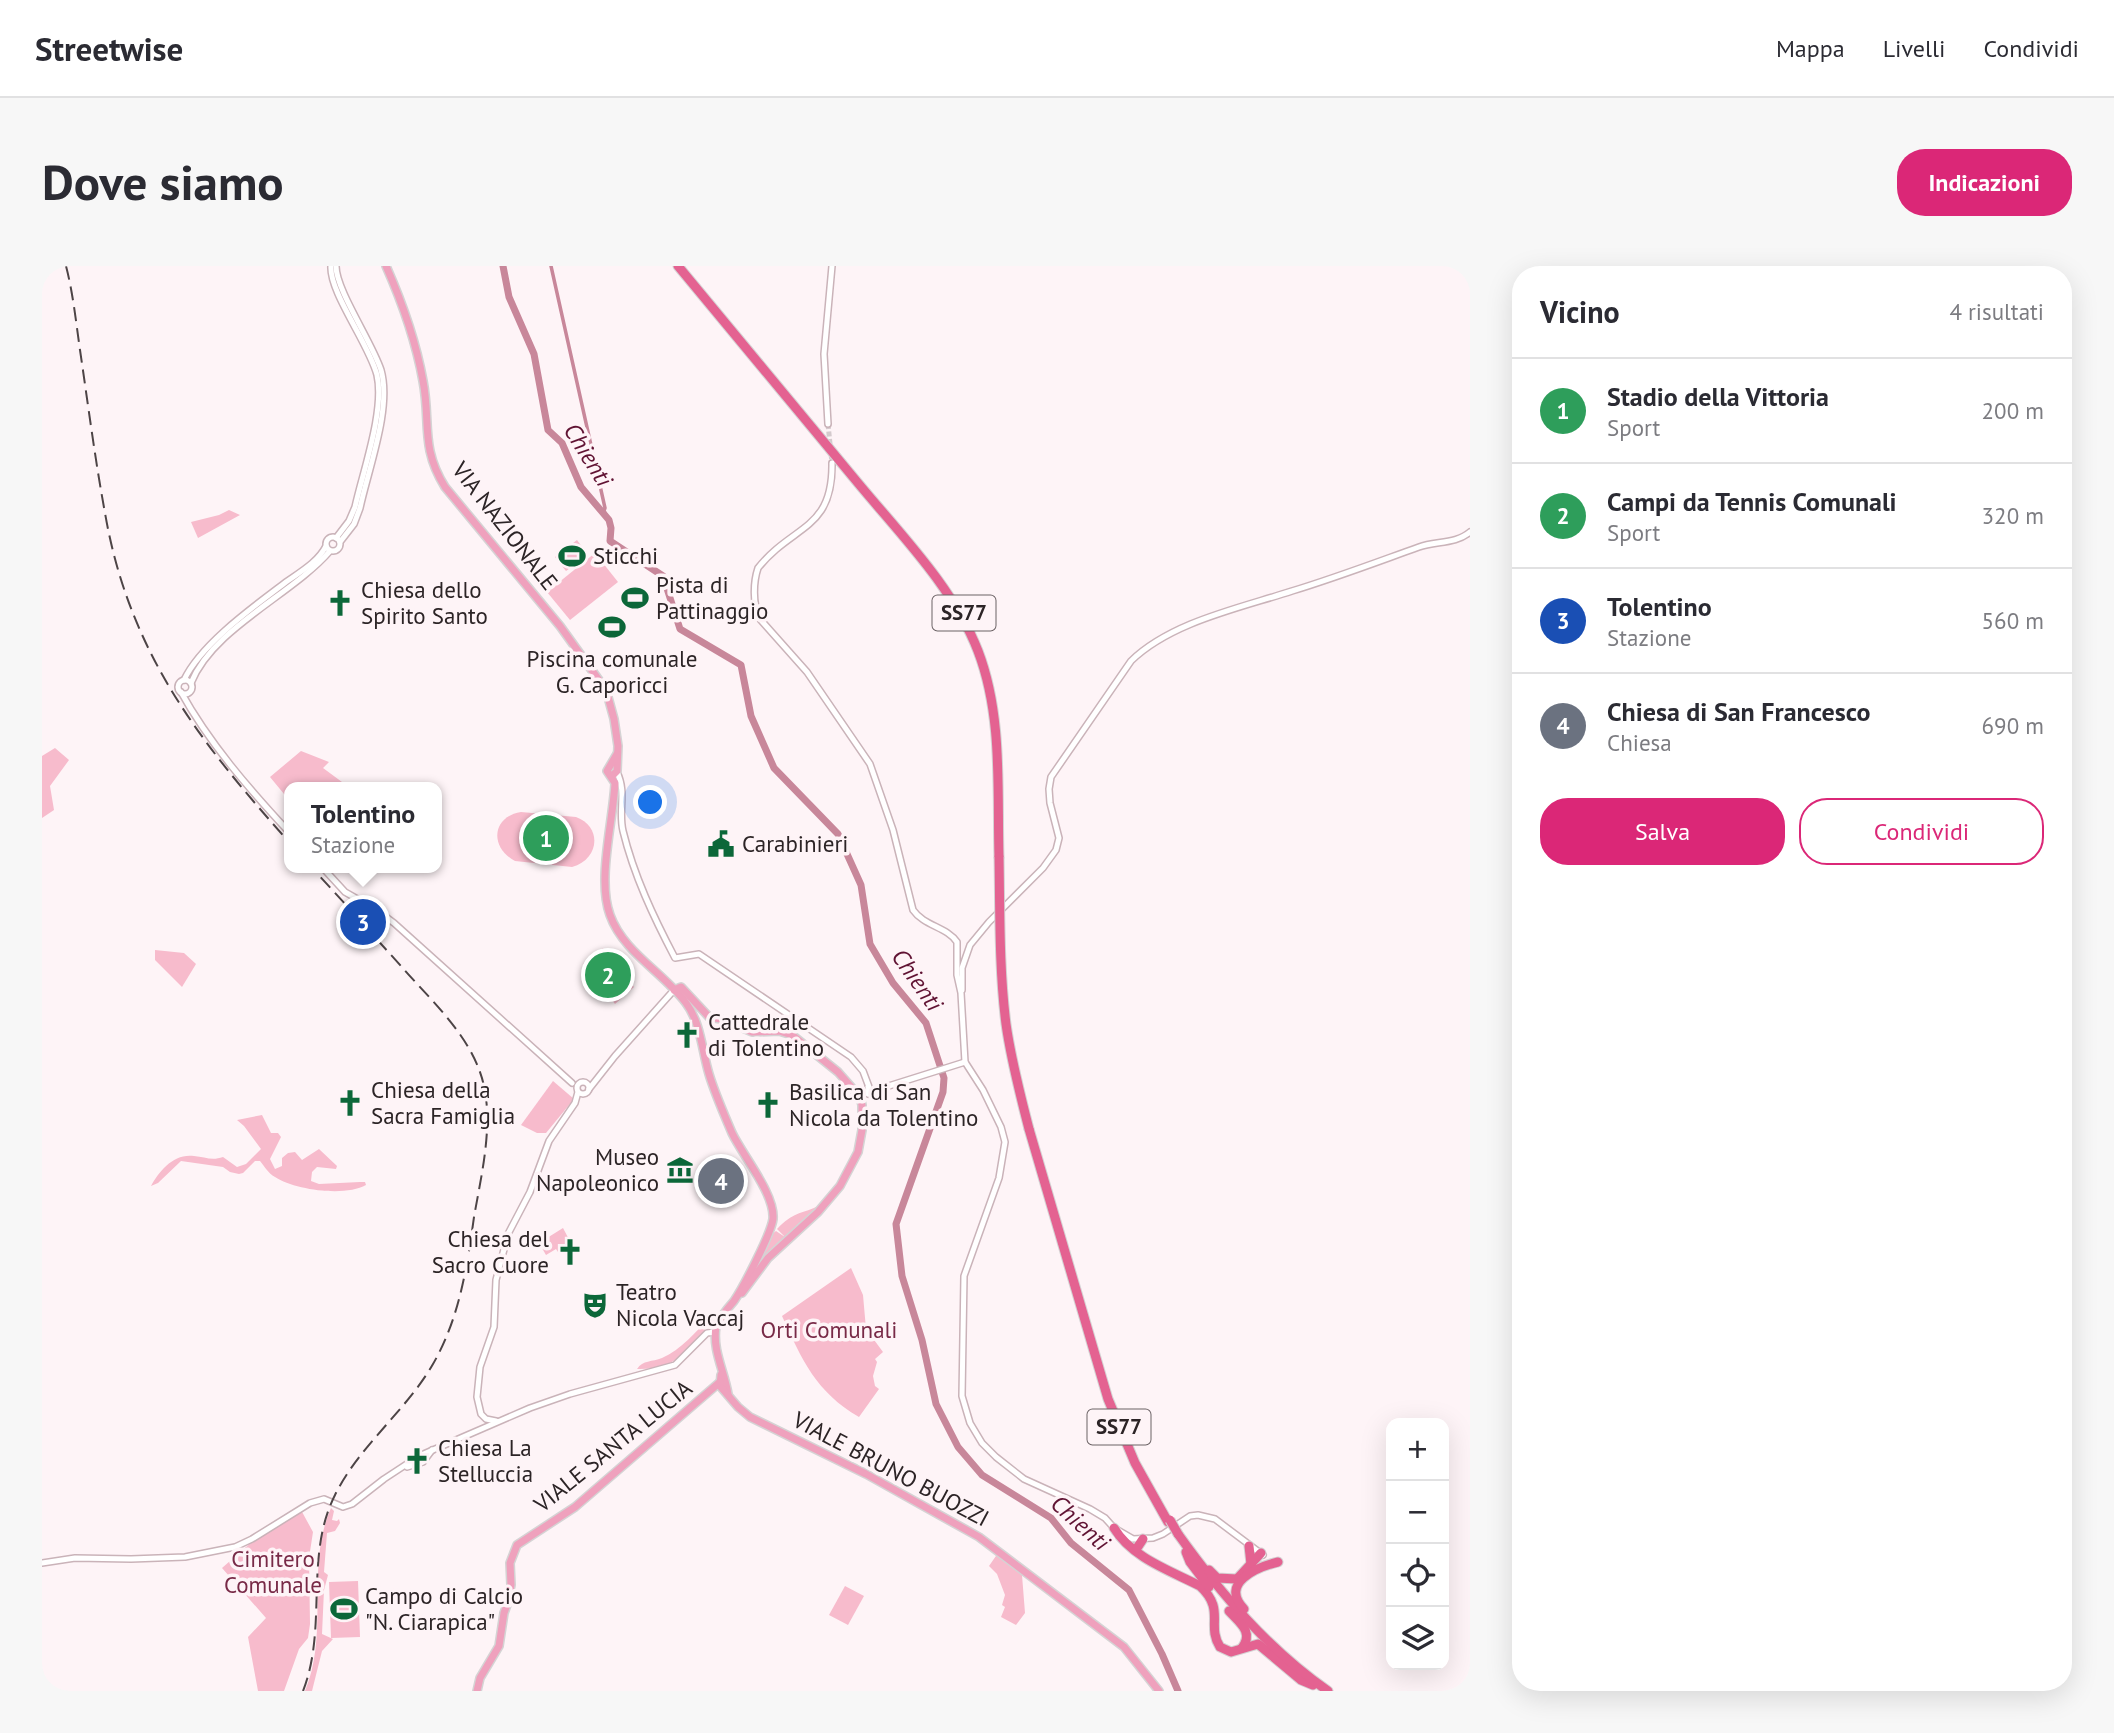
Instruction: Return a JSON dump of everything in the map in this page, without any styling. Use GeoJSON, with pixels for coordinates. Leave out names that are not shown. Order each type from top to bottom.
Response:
{"type":"FeatureCollection","features":[{"type":"Feature","properties":{"kind":"highway","name":"SS77"},"geometry":{"type":"LineString","coordinates":[[678,266],[779,384]]}},
{"type":"Feature","properties":{"kind":"highway","name":"SS77"},"geometry":{"type":"LineString","coordinates":[[683,266],[937,580],[975,644],[989,688],[995,719],[1003,993],[1012,1061],[1029,1129],[1118,1423],[1135,1463],[1185,1550],[1234,1612],[1268,1647],[1320,1688]]}},
{"type":"Feature","properties":{"kind":"highway"},"geometry":{"type":"LineString","coordinates":[[1114,1528],[1208,1593],[1215,1608],[1216,1642],[1220,1647],[1230,1653],[1258,1644],[1301,1680],[1320,1688]]}},
{"type":"Feature","properties":{"kind":"highway","name":"SS77"},"geometry":{"type":"LineString","coordinates":[[1177,1535],[1233,1606],[1320,1688]]}},
{"type":"Feature","properties":{"kind":"highway"},"geometry":{"type":"LineString","coordinates":[[1177,1535],[1188,1542],[1217,1578],[1237,1579],[1255,1565],[1278,1562]]}},
{"type":"Feature","properties":{"kind":"highway"},"geometry":{"type":"LineString","coordinates":[[1249,1546],[1255,1565]]}},
{"type":"Feature","properties":{"kind":"highway"},"geometry":{"type":"LineString","coordinates":[[1185,1550],[1201,1577],[1244,1626],[1248,1638],[1241,1650]]}},
{"type":"Feature","properties":{"kind":"highway"},"geometry":{"type":"LineString","coordinates":[[1262,1554],[1241,1580],[1236,1592],[1237,1602],[1299,1670]]}},
{"type":"Feature","properties":{"kind":"main road","name":"VIA NAZIONALE"},"geometry":{"type":"LineString","coordinates":[[386,266],[419,360],[424,386],[428,449],[434,468],[445,487],[560,626],[601,683],[612,708],[617,754],[605,883],[607,905],[619,933],[674,990]]}},
{"type":"Feature","properties":{"kind":"main road"},"geometry":{"type":"LineString","coordinates":[[722,1382],[715,1336],[718,1322],[735,1299],[773,1219],[761,1184],[736,1141],[710,1077],[693,1015],[674,990],[681,987],[709,1017],[721,1018],[752,1032],[779,1031],[792,1035],[864,1093],[859,1143],[853,1163],[840,1186],[818,1212],[768,1258],[735,1299]]}},
{"type":"Feature","properties":{"kind":"main road","name":"VIALE SANTA LUCIA"},"geometry":{"type":"LineString","coordinates":[[477,1691],[480,1678],[499,1646],[511,1585],[510,1563],[514,1550],[521,1541],[575,1507],[722,1382]]}},
{"type":"Feature","properties":{"kind":"main road","name":"VIALE BRUNO BUOZZI"},"geometry":{"type":"LineString","coordinates":[[722,1382],[738,1407],[750,1416],[918,1501],[979,1537],[1124,1647],[1159,1691]]}},
{"type":"Feature","properties":{"kind":"street"},"geometry":{"type":"LineString","coordinates":[[284,826],[215,743],[186,702],[179,685],[195,660],[252,607],[328,549],[338,549],[338,540],[354,524],[360,508],[385,403],[382,373],[343,296],[333,283],[331,266]]}},
{"type":"Feature","properties":{"kind":"street"},"geometry":{"type":"LineString","coordinates":[[337,266],[343,296]]}},
{"type":"Feature","properties":{"kind":"street"},"geometry":{"type":"LineString","coordinates":[[828,424],[824,354],[832,266]]}},
{"type":"Feature","properties":{"kind":"street"},"geometry":{"type":"LineString","coordinates":[[832,463],[832,483],[825,508],[758,568],[755,602],[759,618],[795,657],[873,771],[893,830],[913,910],[920,920],[956,940],[957,975],[961,993]]}},
{"type":"Feature","properties":{"kind":"street"},"geometry":{"type":"LineString","coordinates":[[1114,1528],[1105,1518],[1090,1509],[1024,1479],[1009,1468],[982,1443],[964,1408],[964,1276],[999,1178],[1004,1148],[1001,1127],[983,1090],[965,1062],[962,968],[970,945],[1056,850],[1059,838],[1049,789],[1055,770],[1131,661],[1143,648],[1192,625],[1425,545],[1458,540],[1470,533]]}},
{"type":"Feature","properties":{"kind":"street"},"geometry":{"type":"LineString","coordinates":[[186,702],[200,664],[256,612],[311,571],[328,549],[330,538],[338,540]]}},
{"type":"Feature","properties":{"kind":"street"},"geometry":{"type":"LineString","coordinates":[[184,680],[191,683]]}},
{"type":"Feature","properties":{"kind":"street"},"geometry":{"type":"LineString","coordinates":[[181,692],[189,693]]}},
{"type":"Feature","properties":{"kind":"street"},"geometry":{"type":"LineString","coordinates":[[614,772],[623,786],[623,830],[649,907],[675,958],[698,954],[851,1057],[862,1068],[864,1093],[914,1080],[965,1062]]}},
{"type":"Feature","properties":{"kind":"street"},"geometry":{"type":"LineString","coordinates":[[328,873],[345,892],[393,922],[583,1095],[674,990]]}},
{"type":"Feature","properties":{"kind":"street"},"geometry":{"type":"LineString","coordinates":[[586,1082],[589,1089]]}},
{"type":"Feature","properties":{"kind":"street"},"geometry":{"type":"LineString","coordinates":[[576,1087],[593,1082]]}},
{"type":"Feature","properties":{"kind":"street"},"geometry":{"type":"LineString","coordinates":[[499,1422],[486,1419],[479,1408],[477,1397],[480,1367],[494,1328],[496,1280],[508,1234],[530,1192],[552,1135],[575,1103],[576,1087]]}},
{"type":"Feature","properties":{"kind":"street"},"geometry":{"type":"LineString","coordinates":[[42,1563],[75,1558],[186,1557],[244,1544],[310,1503],[320,1500],[343,1507],[352,1504],[384,1479],[432,1450],[483,1428],[549,1401],[675,1366],[707,1333],[715,1336]]}},
{"type":"Feature","properties":{"kind":"street"},"geometry":{"type":"LineString","coordinates":[[483,1428],[486,1419]]}},
{"type":"Feature","properties":{"kind":"street"},"geometry":{"type":"LineString","coordinates":[[1137,1546],[1163,1534],[1190,1516],[1198,1515],[1215,1519],[1262,1554]]}},
{"type":"Feature","properties":{"kind":"green space"},"geometry":{"type":"Polygon","coordinates":[[[229,510],[240,515],[198,538],[191,522],[229,510]]]}},
{"type":"Feature","properties":{"kind":"green space","name":"Sticchi"},"geometry":{"type":"Polygon","coordinates":[[[577,540],[588,555],[566,571],[555,557],[577,540]]]}},
{"type":"Feature","properties":{"kind":"green space"},"geometry":{"type":"Polygon","coordinates":[[[595,553],[618,582],[570,620],[547,592],[595,553]]]}},
{"type":"Feature","properties":{"kind":"green space"},"geometry":{"type":"Polygon","coordinates":[[[55,748],[69,760],[50,786],[54,810],[42,818],[42,756],[55,748]]]}},
{"type":"Feature","properties":{"kind":"green space"},"geometry":{"type":"Polygon","coordinates":[[[301,751],[329,762],[323,768],[342,782],[284,782],[284,794],[270,777],[301,751]]]}},
{"type":"Feature","properties":{"kind":"green space"},"geometry":{"type":"Polygon","coordinates":[[[521,812],[576,817],[585,822],[594,835],[592,851],[588,858],[572,867],[515,861],[501,849],[497,834],[504,820],[521,812]]]}},
{"type":"Feature","properties":{"kind":"green space"},"geometry":{"type":"Polygon","coordinates":[[[603,948],[634,987],[615,1004],[583,964],[603,948]]]}},
{"type":"Feature","properties":{"kind":"green space"},"geometry":{"type":"Polygon","coordinates":[[[155,950],[184,953],[196,964],[182,987],[155,960],[155,950]]]}},
{"type":"Feature","properties":{"kind":"green space"},"geometry":{"type":"Polygon","coordinates":[[[553,1081],[574,1099],[546,1133],[537,1133],[521,1125],[553,1081]]]}},
{"type":"Feature","properties":{"kind":"green space"},"geometry":{"type":"Polygon","coordinates":[[[262,1115],[271,1133],[278,1133],[281,1137],[270,1159],[275,1169],[282,1166],[282,1158],[288,1153],[295,1152],[302,1160],[319,1149],[337,1166],[336,1169],[317,1167],[312,1172],[311,1181],[319,1184],[365,1182],[366,1185],[346,1191],[320,1190],[284,1182],[270,1174],[260,1161],[255,1161],[239,1174],[223,1167],[181,1161],[158,1183],[151,1186],[163,1169],[180,1157],[223,1157],[237,1167],[246,1164],[261,1149],[237,1120],[262,1115]]]}},
{"type":"Feature","properties":{"kind":"green space"},"geometry":{"type":"Polygon","coordinates":[[[816,1207],[818,1209],[798,1224],[757,1268],[772,1234],[776,1231],[785,1237],[777,1229],[783,1223],[792,1216],[816,1207]]]}},
{"type":"Feature","properties":{"kind":"green space"},"geometry":{"type":"Polygon","coordinates":[[[563,1228],[573,1247],[558,1252],[556,1249],[546,1255],[539,1243],[563,1228]]]}},
{"type":"Feature","properties":{"kind":"green space","name":"Orti Comunali"},"geometry":{"type":"Polygon","coordinates":[[[851,1268],[863,1295],[866,1329],[883,1352],[875,1359],[877,1362],[873,1376],[875,1386],[879,1389],[859,1417],[821,1386],[796,1347],[782,1316],[851,1268]]]}},
{"type":"Feature","properties":{"kind":"green space"},"geometry":{"type":"Polygon","coordinates":[[[710,1318],[713,1320],[710,1325],[680,1357],[661,1366],[637,1369],[676,1350],[710,1318]]]}},
{"type":"Feature","properties":{"kind":"green space"},"geometry":{"type":"Polygon","coordinates":[[[331,1508],[334,1511],[332,1520],[339,1519],[340,1523],[335,1531],[327,1533],[324,1572],[328,1575],[324,1590],[322,1634],[333,1639],[322,1651],[312,1691],[305,1691],[316,1646],[319,1553],[331,1508]]]}},
{"type":"Feature","properties":{"kind":"green space","name":"Cimitero Comunale"},"geometry":{"type":"Polygon","coordinates":[[[301,1510],[313,1532],[309,1558],[308,1638],[299,1649],[284,1691],[258,1691],[248,1637],[266,1618],[222,1568],[254,1540],[301,1510]]]}},
{"type":"Feature","properties":{"kind":"green space"},"geometry":{"type":"Polygon","coordinates":[[[998,1553],[1020,1570],[1022,1575],[1025,1613],[1016,1625],[1001,1617],[1005,1607],[1002,1605],[1005,1595],[997,1574],[989,1566],[998,1553]]]}},
{"type":"Feature","properties":{"kind":"green space","name":"Campo di Calcio \"N. Ciarapica\""},"geometry":{"type":"Polygon","coordinates":[[[358,1581],[360,1637],[331,1638],[329,1582],[358,1581]]]}},
{"type":"Feature","properties":{"kind":"green space"},"geometry":{"type":"Polygon","coordinates":[[[845,1586],[864,1596],[848,1625],[829,1615],[845,1586]]]}},
{"type":"Feature","properties":{"kind":"waterway","name":"Chienti"},"geometry":{"type":"LineString","coordinates":[[503,266],[509,297],[534,354],[548,430],[562,443],[581,487],[609,520],[610,541],[663,576],[680,629],[741,665],[751,716],[774,768],[838,834],[861,885],[870,944],[893,983],[926,1023],[944,1078],[943,1092],[896,1224],[902,1276],[922,1340],[936,1404],[958,1447],[982,1475],[1051,1518],[1071,1543],[1129,1590],[1178,1691]]}},
{"type":"Feature","properties":{"kind":"waterway"},"geometry":{"type":"LineString","coordinates":[[551,266],[604,511],[609,520]]}},
{"type":"Feature","properties":{"kind":"tunnel"},"geometry":{"type":"LineString","coordinates":[[828,424],[832,463]]}},
{"type":"Feature","properties":{"kind":"railway"},"geometry":{"type":"LineString","coordinates":[[66,266],[105,513],[116,563],[131,609],[172,692],[226,768],[284,836]]}},
{"type":"Feature","properties":{"kind":"railway"},"geometry":{"type":"LineString","coordinates":[[303,1691],[314,1642],[320,1542],[326,1518],[345,1477],[422,1381],[442,1347],[461,1293],[485,1154],[487,1122],[485,1091],[480,1073],[463,1039],[440,1009],[317,873]]}},
{"type":"Feature","properties":{"kind":"place","name":"Sticchi"},"geometry":{"type":"Point","coordinates":[572,556]}},
{"type":"Feature","properties":{"kind":"place","name":"Pista di Pattinaggio"},"geometry":{"type":"Point","coordinates":[635,598]}},
{"type":"Feature","properties":{"kind":"place","name":"Chiesa dello Spirito Santo"},"geometry":{"type":"Point","coordinates":[340,603]}},
{"type":"Feature","properties":{"kind":"place","name":"Piscina comunale G. Caporicci"},"geometry":{"type":"Point","coordinates":[612,627]}},
{"type":"Feature","properties":{"kind":"place","name":"Stadio della Vittoria"},"geometry":{"type":"Point","coordinates":[546,838]}},
{"type":"Feature","properties":{"kind":"place","name":"Carabinieri"},"geometry":{"type":"Point","coordinates":[721,844]}},
{"type":"Feature","properties":{"kind":"place","name":"Tolentino"},"geometry":{"type":"Point","coordinates":[363,922]}},
{"type":"Feature","properties":{"kind":"place","name":"Campi da Tennis Comunali"},"geometry":{"type":"Point","coordinates":[608,975]}},
{"type":"Feature","properties":{"kind":"place","name":"Cattedrale di Tolentino"},"geometry":{"type":"Point","coordinates":[687,1035]}},
{"type":"Feature","properties":{"kind":"place","name":"Chiesa della Sacra Famiglia"},"geometry":{"type":"Point","coordinates":[350,1103]}},
{"type":"Feature","properties":{"kind":"place","name":"Basilica di San Nicola da Tolentino"},"geometry":{"type":"Point","coordinates":[768,1105]}},
{"type":"Feature","properties":{"kind":"place","name":"Museo Napoleonico"},"geometry":{"type":"Point","coordinates":[680,1170]}},
{"type":"Feature","properties":{"kind":"place","name":"Chiesa di San Francesco"},"geometry":{"type":"Point","coordinates":[721,1181]}},
{"type":"Feature","properties":{"kind":"place","name":"Chiesa del Sacro Cuore"},"geometry":{"type":"Point","coordinates":[570,1252]}},
{"type":"Feature","properties":{"kind":"place","name":"Teatro Nicola Vaccaj"},"geometry":{"type":"Point","coordinates":[595,1305]}},
{"type":"Feature","properties":{"kind":"place","name":"Chiesa La Stelluccia"},"geometry":{"type":"Point","coordinates":[417,1461]}},
{"type":"Feature","properties":{"kind":"place","name":"Campo di Calcio \"N. Ciarapica\""},"geometry":{"type":"Point","coordinates":[344,1609]}}]}
